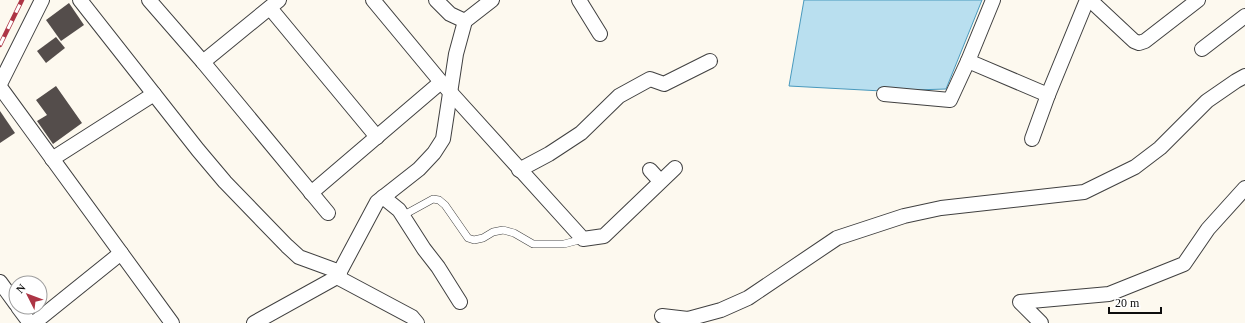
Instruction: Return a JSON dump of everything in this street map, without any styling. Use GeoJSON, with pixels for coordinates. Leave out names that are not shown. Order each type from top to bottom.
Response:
{"type":"FeatureCollection","features":[{"type":"Feature","properties":{"kind":"street"},"geometry":{"type":"LineString","coordinates":[[42,0],[0,86],[172,323]]}},
{"type":"Feature","properties":{"kind":"street"},"geometry":{"type":"LineString","coordinates":[[80,0],[198,150],[226,182],[287,246],[299,257],[339,274],[412,317],[417,323]]}},
{"type":"Feature","properties":{"kind":"street"},"geometry":{"type":"LineString","coordinates":[[149,0],[203,62],[328,213]]}},
{"type":"Feature","properties":{"kind":"street"},"geometry":{"type":"LineString","coordinates":[[373,0],[445,88],[583,239],[604,236],[675,168]]}},
{"type":"Feature","properties":{"kind":"street"},"geometry":{"type":"LineString","coordinates":[[436,0],[450,14],[465,21]]}},
{"type":"Feature","properties":{"kind":"street"},"geometry":{"type":"LineString","coordinates":[[254,323],[339,274],[377,202],[419,169],[434,153],[442,139],[445,88],[465,21],[492,0]]}},
{"type":"Feature","properties":{"kind":"street"},"geometry":{"type":"LineString","coordinates":[[579,0],[600,34]]}},
{"type":"Feature","properties":{"kind":"street"},"geometry":{"type":"LineString","coordinates":[[884,94],[950,100],[993,0]]}},
{"type":"Feature","properties":{"kind":"street"},"geometry":{"type":"LineString","coordinates":[[1032,139],[1048,95],[1089,0],[1139,44],[1198,0]]}},
{"type":"Feature","properties":{"kind":"street"},"geometry":{"type":"LineString","coordinates":[[203,62],[276,2],[377,137]]}},
{"type":"Feature","properties":{"kind":"street"},"geometry":{"type":"LineString","coordinates":[[1202,49],[1245,16]]}},
{"type":"Feature","properties":{"kind":"street"},"geometry":{"type":"LineString","coordinates":[[519,170],[549,154],[581,133],[625,92],[650,78],[664,84],[710,61]]}},
{"type":"Feature","properties":{"kind":"street"},"geometry":{"type":"LineString","coordinates":[[968,61],[1048,95]]}},
{"type":"Feature","properties":{"kind":"street"},"geometry":{"type":"LineString","coordinates":[[662,316],[688,319],[721,310],[748,298],[837,238],[904,216],[941,208],[1084,192],[1135,167],[1160,148],[1207,101],[1236,80],[1245,76]]}},
{"type":"Feature","properties":{"kind":"street"},"geometry":{"type":"LineString","coordinates":[[311,193],[377,137],[445,88]]}},
{"type":"Feature","properties":{"kind":"street"},"geometry":{"type":"LineString","coordinates":[[52,159],[154,94]]}},
{"type":"Feature","properties":{"kind":"street"},"geometry":{"type":"LineString","coordinates":[[650,170],[660,181]]}},
{"type":"Feature","properties":{"kind":"street"},"geometry":{"type":"LineString","coordinates":[[1040,323],[1020,302],[1109,294],[1184,264],[1208,229],[1245,188]]}},
{"type":"Feature","properties":{"kind":"street"},"geometry":{"type":"LineString","coordinates":[[383,197],[399,210],[460,302]]}},
{"type":"Feature","properties":{"kind":"street"},"geometry":{"type":"LineString","coordinates":[[34,323],[121,253]]}},
{"type":"Feature","properties":{"kind":"street"},"geometry":{"type":"LineString","coordinates":[[0,282],[8,293]]}},
{"type":"Feature","properties":{"kind":"lane"},"geometry":{"type":"LineString","coordinates":[[402,216],[433,199],[440,200],[446,205],[468,238],[474,240],[483,238],[493,232],[503,230],[514,233],[533,244],[564,244],[583,239]]}},
{"type":"Feature","properties":{"kind":"water"},"geometry":{"type":"Polygon","coordinates":[[[804,0],[982,0],[946,89],[882,91],[789,86],[804,0]]]}},
{"type":"Feature","properties":{"kind":"building"},"geometry":{"type":"Polygon","coordinates":[[[69,3],[84,25],[61,41],[46,20],[69,3]]]}},
{"type":"Feature","properties":{"kind":"building"},"geometry":{"type":"Polygon","coordinates":[[[56,37],[65,48],[46,63],[37,51],[56,37]]]}},
{"type":"Feature","properties":{"kind":"building"},"geometry":{"type":"Polygon","coordinates":[[[56,86],[82,123],[53,144],[37,121],[47,115],[36,100],[56,86]]]}},
{"type":"Feature","properties":{"kind":"building"},"geometry":{"type":"Polygon","coordinates":[[[0,111],[15,133],[0,143],[0,111]]]}},
{"type":"Feature","properties":{"kind":"railway"},"geometry":{"type":"LineString","coordinates":[[0,45],[22,0]]}}]}
